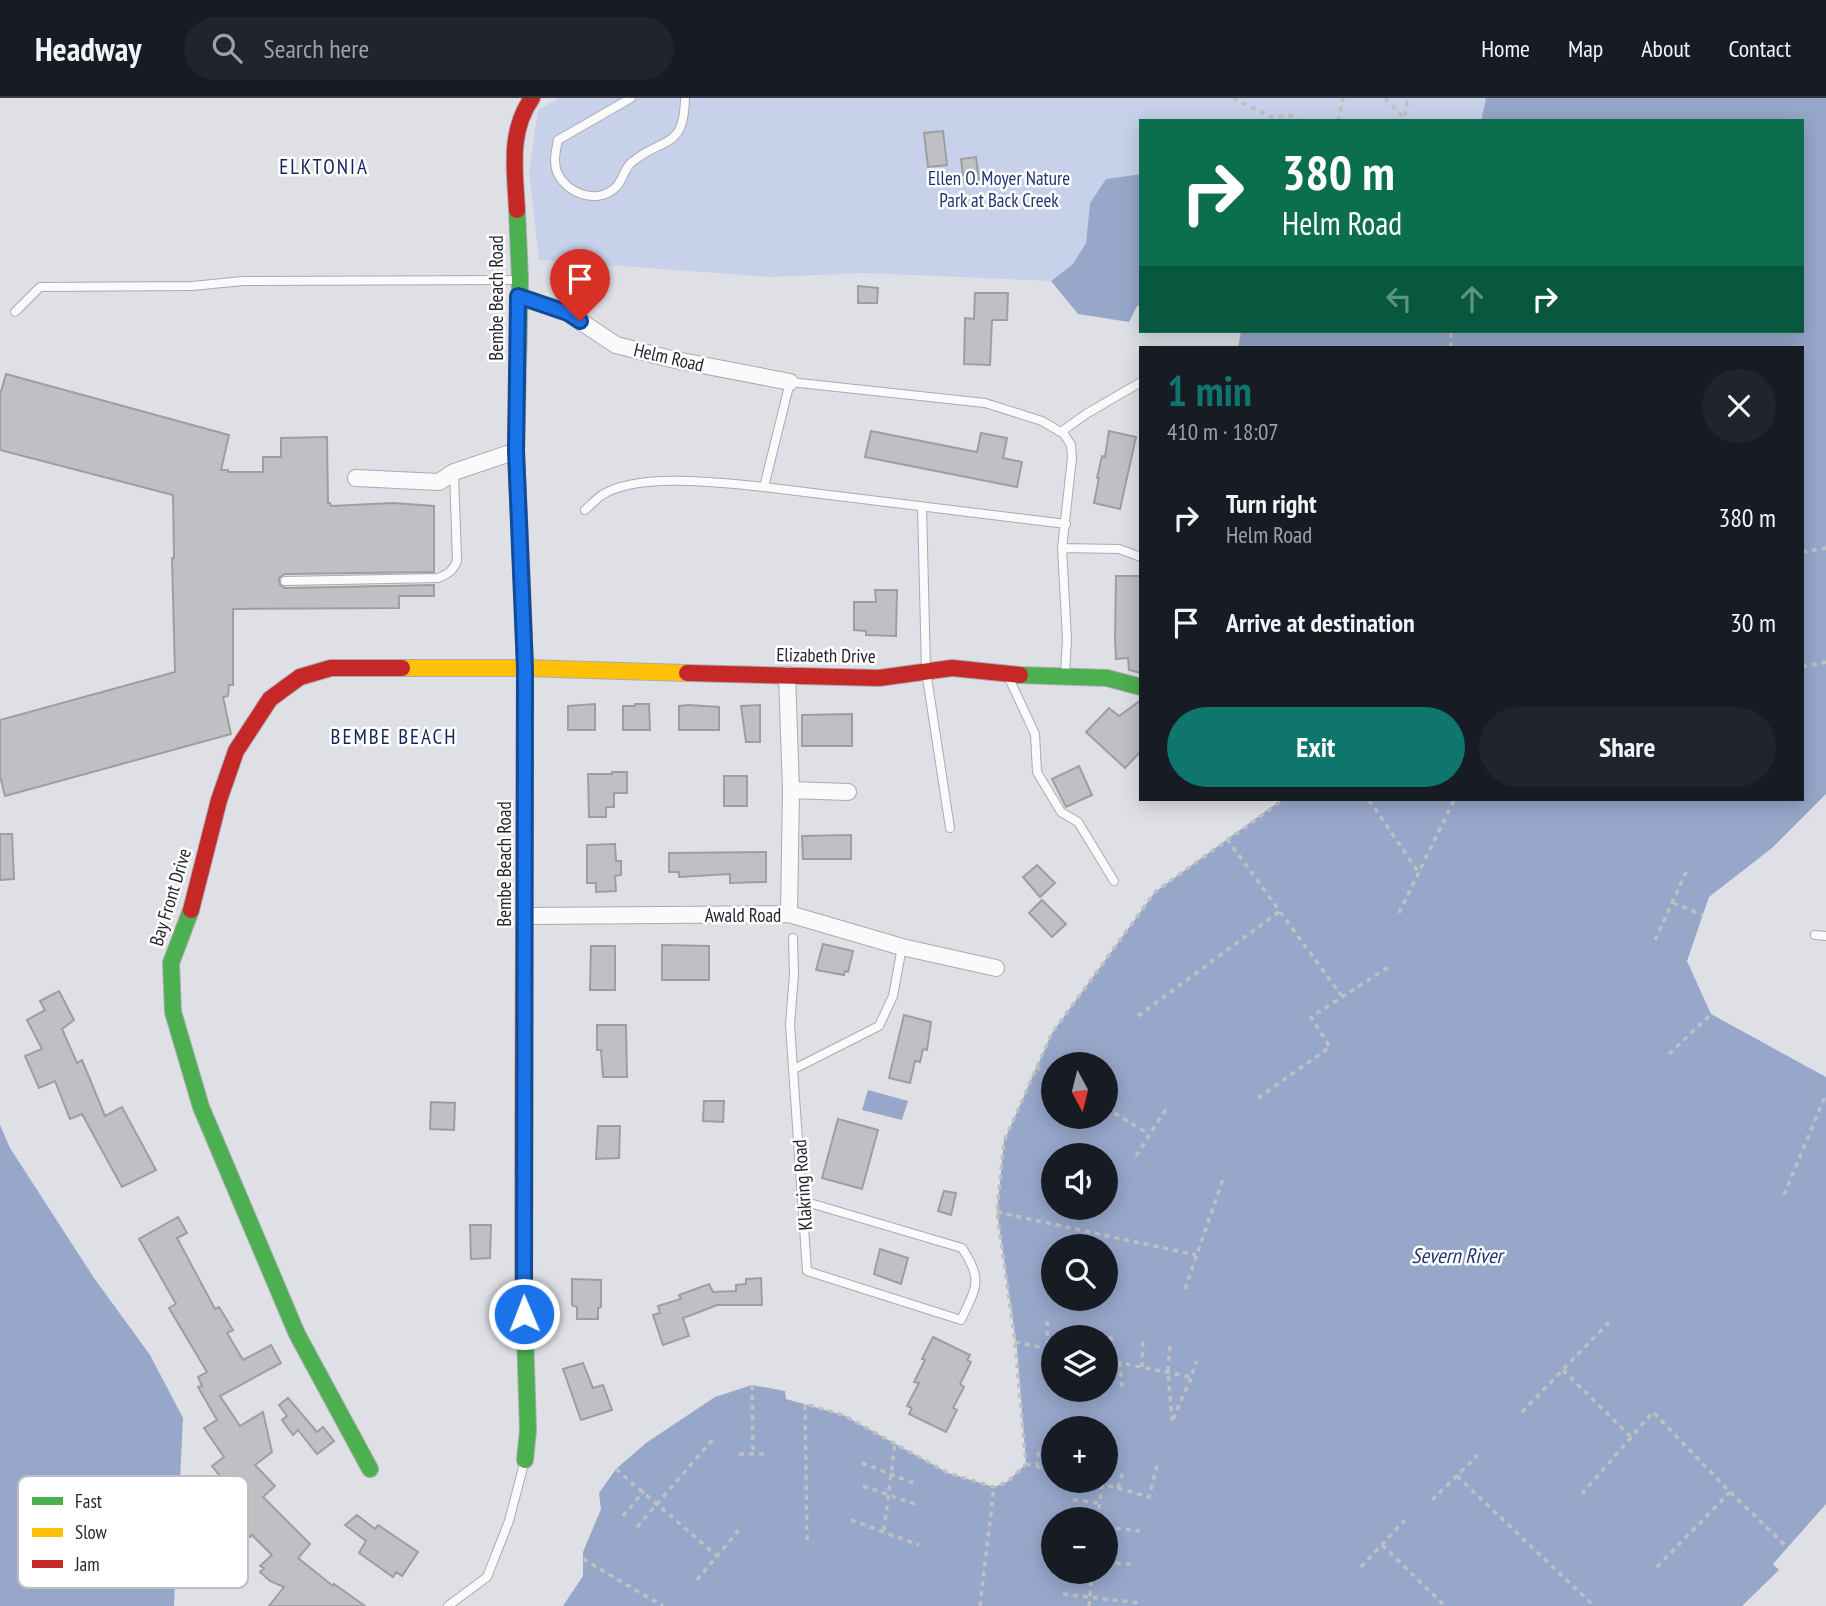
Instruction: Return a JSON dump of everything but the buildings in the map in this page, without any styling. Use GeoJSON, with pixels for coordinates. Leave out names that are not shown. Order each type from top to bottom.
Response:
{"type":"FeatureCollection","features":[{"type":"Feature","properties":{"kind":"street","name":"Bembe Beach Road"},"geometry":{"type":"LineString","coordinates":[[525,1460],[528,1430],[523,1268],[525,668],[516,451],[519,288],[515,136],[520,115],[530,99]]}},
{"type":"Feature","properties":{"kind":"street","name":"Helm Road"},"geometry":{"type":"LineString","coordinates":[[519,288],[568,313],[616,345],[671,359],[790,382]]}},
{"type":"Feature","properties":{"kind":"street"},"geometry":{"type":"LineString","coordinates":[[356,478],[439,482],[454,472],[516,451]]}},
{"type":"Feature","properties":{"kind":"street","name":"Bay Front Drive"},"geometry":{"type":"LineString","coordinates":[[370,1469],[297,1334],[201,1107],[173,1012],[171,963],[192,905],[219,800],[236,751],[270,699],[300,677],[331,668],[525,668]]}},
{"type":"Feature","properties":{"kind":"street","name":"Elizabeth Drive"},"geometry":{"type":"LineString","coordinates":[[525,668],[879,678],[951,668],[1006,674],[1107,678],[1133,685]]}},
{"type":"Feature","properties":{"kind":"street"},"geometry":{"type":"LineString","coordinates":[[787,675],[791,790],[789,914]]}},
{"type":"Feature","properties":{"kind":"street"},"geometry":{"type":"LineString","coordinates":[[791,790],[848,792]]}},
{"type":"Feature","properties":{"kind":"street","name":"Awald Road"},"geometry":{"type":"LineString","coordinates":[[525,916],[789,914],[902,947],[996,968]]}},
{"type":"Feature","properties":{"kind":"lane"},"geometry":{"type":"LineString","coordinates":[[631,98],[558,140],[556,170],[565,185],[577,194],[595,196],[613,190],[630,163],[676,137],[683,123],[685,98]]}},
{"type":"Feature","properties":{"kind":"lane"},"geometry":{"type":"LineString","coordinates":[[15,312],[40,287],[191,286],[243,281],[519,288]]}},
{"type":"Feature","properties":{"kind":"lane"},"geometry":{"type":"LineString","coordinates":[[764,488],[790,382],[985,403],[1042,421],[1061,432],[1071,444],[1072,458],[1062,548],[1067,639],[1065,677]]}},
{"type":"Feature","properties":{"kind":"lane"},"geometry":{"type":"LineString","coordinates":[[1061,432],[1139,383]]}},
{"type":"Feature","properties":{"kind":"lane"},"geometry":{"type":"LineString","coordinates":[[285,581],[438,578],[454,569],[457,561],[454,472]]}},
{"type":"Feature","properties":{"kind":"lane"},"geometry":{"type":"LineString","coordinates":[[586,510],[602,494],[632,485],[660,481],[701,481],[1066,524]]}},
{"type":"Feature","properties":{"kind":"lane"},"geometry":{"type":"LineString","coordinates":[[922,506],[926,671],[950,828]]}},
{"type":"Feature","properties":{"kind":"lane"},"geometry":{"type":"LineString","coordinates":[[1062,548],[1119,549],[1139,556]]}},
{"type":"Feature","properties":{"kind":"lane"},"geometry":{"type":"LineString","coordinates":[[1006,674],[1035,734],[1037,772],[1061,812],[1078,822],[1114,881]]}},
{"type":"Feature","properties":{"kind":"lane"},"geometry":{"type":"LineString","coordinates":[[1815,935],[1826,936]]}},
{"type":"Feature","properties":{"kind":"lane","name":"Klakring Road"},"geometry":{"type":"LineString","coordinates":[[793,938],[794,974],[790,1024],[807,1271],[961,1320],[977,1286],[973,1264],[962,1248],[803,1201]]}},
{"type":"Feature","properties":{"kind":"lane"},"geometry":{"type":"LineString","coordinates":[[794,1069],[879,1026],[893,996],[902,947]]}},
{"type":"Feature","properties":{"kind":"lane","name":"Bembe Beach Road"},"geometry":{"type":"LineString","coordinates":[[448,1606],[487,1577],[509,1521],[525,1460]]}},
{"type":"Feature","properties":{"kind":"path"},"geometry":{"type":"LineString","coordinates":[[1233,98],[1271,117],[1292,116],[1297,119]]}},
{"type":"Feature","properties":{"kind":"path"},"geometry":{"type":"LineString","coordinates":[[1338,119],[1343,98]]}},
{"type":"Feature","properties":{"kind":"path"},"geometry":{"type":"LineString","coordinates":[[1385,98],[1404,118],[1408,98]]}},
{"type":"Feature","properties":{"kind":"path"},"geometry":{"type":"LineString","coordinates":[[1804,552],[1826,548]]}},
{"type":"Feature","properties":{"kind":"path"},"geometry":{"type":"LineString","coordinates":[[1804,667],[1826,662]]}},
{"type":"Feature","properties":{"kind":"path"},"geometry":{"type":"LineString","coordinates":[[1026,1464],[1015,1342],[998,1212],[1004,1141],[1052,1033],[1155,891],[1282,801]]}},
{"type":"Feature","properties":{"kind":"path"},"geometry":{"type":"LineString","coordinates":[[1370,801],[1420,875]]}},
{"type":"Feature","properties":{"kind":"path"},"geometry":{"type":"LineString","coordinates":[[1399,913],[1454,801]]}},
{"type":"Feature","properties":{"kind":"path"},"geometry":{"type":"LineString","coordinates":[[1227,839],[1341,995]]}},
{"type":"Feature","properties":{"kind":"path"},"geometry":{"type":"LineString","coordinates":[[1655,940],[1687,870]]}},
{"type":"Feature","properties":{"kind":"path"},"geometry":{"type":"LineString","coordinates":[[1672,903],[1703,915]]}},
{"type":"Feature","properties":{"kind":"path"},"geometry":{"type":"LineString","coordinates":[[1138,1016],[1280,911]]}},
{"type":"Feature","properties":{"kind":"path"},"geometry":{"type":"LineString","coordinates":[[1258,1098],[1330,1047],[1311,1017],[1390,966]]}},
{"type":"Feature","properties":{"kind":"path"},"geometry":{"type":"LineString","coordinates":[[1669,1054],[1711,1014]]}},
{"type":"Feature","properties":{"kind":"path"},"geometry":{"type":"LineString","coordinates":[[1036,1067],[1041,1070]]}},
{"type":"Feature","properties":{"kind":"path"},"geometry":{"type":"LineString","coordinates":[[1783,1195],[1826,1094]]}},
{"type":"Feature","properties":{"kind":"path"},"geometry":{"type":"LineString","coordinates":[[1136,1156],[1168,1107]]}},
{"type":"Feature","properties":{"kind":"path"},"geometry":{"type":"LineString","coordinates":[[1118,1115],[1150,1135]]}},
{"type":"Feature","properties":{"kind":"path"},"geometry":{"type":"LineString","coordinates":[[1185,1289],[1224,1176]]}},
{"type":"Feature","properties":{"kind":"path"},"geometry":{"type":"LineString","coordinates":[[998,1212],[1196,1255]]}},
{"type":"Feature","properties":{"kind":"path"},"geometry":{"type":"LineString","coordinates":[[1047,1321],[1048,1325]]}},
{"type":"Feature","properties":{"kind":"path"},"geometry":{"type":"LineString","coordinates":[[1522,1412],[1609,1322]]}},
{"type":"Feature","properties":{"kind":"path"},"geometry":{"type":"LineString","coordinates":[[1142,1367],[1143,1341]]}},
{"type":"Feature","properties":{"kind":"path"},"geometry":{"type":"LineString","coordinates":[[1015,1342],[1041,1347]]}},
{"type":"Feature","properties":{"kind":"path"},"geometry":{"type":"LineString","coordinates":[[1170,1346],[1168,1371],[1172,1421],[1197,1361]]}},
{"type":"Feature","properties":{"kind":"path"},"geometry":{"type":"LineString","coordinates":[[1122,1388],[1120,1362],[1191,1377]]}},
{"type":"Feature","properties":{"kind":"path"},"geometry":{"type":"LineString","coordinates":[[1563,1370],[1631,1437]]}},
{"type":"Feature","properties":{"kind":"path"},"geometry":{"type":"LineString","coordinates":[[752,1385],[753,1454]]}},
{"type":"Feature","properties":{"kind":"path"},"geometry":{"type":"LineString","coordinates":[[807,1540],[806,1404],[843,1415],[948,1473],[994,1487],[1007,1482],[1026,1464]]}},
{"type":"Feature","properties":{"kind":"path"},"geometry":{"type":"LineString","coordinates":[[1582,1494],[1653,1412],[1788,1548]]}},
{"type":"Feature","properties":{"kind":"path"},"geometry":{"type":"LineString","coordinates":[[637,1527],[714,1438]]}},
{"type":"Feature","properties":{"kind":"path"},"geometry":{"type":"LineString","coordinates":[[884,1530],[895,1442]]}},
{"type":"Feature","properties":{"kind":"path"},"geometry":{"type":"LineString","coordinates":[[1037,1467],[1040,1449]]}},
{"type":"Feature","properties":{"kind":"path"},"geometry":{"type":"LineString","coordinates":[[739,1454],[766,1454]]}},
{"type":"Feature","properties":{"kind":"path"},"geometry":{"type":"LineString","coordinates":[[1432,1500],[1478,1455]]}},
{"type":"Feature","properties":{"kind":"path"},"geometry":{"type":"LineString","coordinates":[[1123,1471],[1118,1489],[1149,1497],[1158,1462]]}},
{"type":"Feature","properties":{"kind":"path"},"geometry":{"type":"LineString","coordinates":[[862,1463],[916,1484]]}},
{"type":"Feature","properties":{"kind":"path"},"geometry":{"type":"LineString","coordinates":[[1026,1464],[1041,1468]]}},
{"type":"Feature","properties":{"kind":"path"},"geometry":{"type":"LineString","coordinates":[[617,1469],[718,1556]]}},
{"type":"Feature","properties":{"kind":"path"},"geometry":{"type":"LineString","coordinates":[[1457,1476],[1594,1606]]}},
{"type":"Feature","properties":{"kind":"path"},"geometry":{"type":"LineString","coordinates":[[863,1486],[918,1505]]}},
{"type":"Feature","properties":{"kind":"path"},"geometry":{"type":"LineString","coordinates":[[980,1606],[994,1487]]}},
{"type":"Feature","properties":{"kind":"path"},"geometry":{"type":"LineString","coordinates":[[623,1516],[644,1492]]}},
{"type":"Feature","properties":{"kind":"path"},"geometry":{"type":"LineString","coordinates":[[1657,1567],[1730,1492]]}},
{"type":"Feature","properties":{"kind":"path"},"geometry":{"type":"LineString","coordinates":[[1100,1507],[1101,1493]]}},
{"type":"Feature","properties":{"kind":"path"},"geometry":{"type":"LineString","coordinates":[[1073,1500],[1100,1503]]}},
{"type":"Feature","properties":{"kind":"path"},"geometry":{"type":"LineString","coordinates":[[850,1520],[919,1545]]}},
{"type":"Feature","properties":{"kind":"path"},"geometry":{"type":"LineString","coordinates":[[1361,1567],[1405,1520]]}},
{"type":"Feature","properties":{"kind":"path"},"geometry":{"type":"LineString","coordinates":[[1118,1528],[1140,1531]]}},
{"type":"Feature","properties":{"kind":"path"},"geometry":{"type":"LineString","coordinates":[[697,1580],[740,1530]]}},
{"type":"Feature","properties":{"kind":"path"},"geometry":{"type":"LineString","coordinates":[[1382,1545],[1445,1606]]}},
{"type":"Feature","properties":{"kind":"path"},"geometry":{"type":"LineString","coordinates":[[583,1559],[663,1606]]}},
{"type":"Feature","properties":{"kind":"path"},"geometry":{"type":"LineString","coordinates":[[1118,1563],[1136,1565]]}},
{"type":"Feature","properties":{"kind":"path"},"geometry":{"type":"LineString","coordinates":[[1089,1606],[1091,1584]]}},
{"type":"Feature","properties":{"kind":"path"},"geometry":{"type":"LineString","coordinates":[[1063,1594],[1140,1603]]}},
{"type":"Feature","properties":{"kind":"green space","name":"Ellen O. Moyer Nature Park at Back Creek"},"geometry":{"type":"Polygon","coordinates":[[[559,98],[1486,98],[1481,119],[1139,119],[1139,174],[1106,179],[1090,203],[1086,243],[1073,264],[1051,281],[865,273],[770,277],[539,260],[529,171],[538,110],[559,98]]]}},
{"type":"Feature","properties":{"kind":"water","name":"Severn River"},"geometry":{"type":"Polygon","coordinates":[[[1486,98],[1826,98],[1826,794],[1772,848],[1709,897],[1687,961],[1711,1014],[1826,1077],[1826,1504],[1773,1564],[1779,1570],[1742,1606],[563,1606],[583,1576],[583,1552],[601,1509],[599,1493],[616,1469],[646,1443],[715,1397],[752,1385],[785,1391],[786,1399],[843,1415],[948,1473],[994,1487],[1007,1482],[1026,1464],[1017,1349],[997,1212],[1004,1141],[1041,1058],[1041,1129],[1118,1129],[1118,1052],[1044,1052],[1052,1033],[1155,892],[1270,808],[1281,801],[1804,801],[1804,346],[1238,346],[1241,333],[1804,333],[1804,119],[1481,119],[1486,98]]]}},
{"type":"Feature","properties":{"kind":"water"},"geometry":{"type":"Polygon","coordinates":[[[1139,174],[1139,306],[1129,322],[1078,314],[1051,281],[1073,264],[1086,243],[1090,203],[1106,179],[1139,174]]]}},
{"type":"Feature","properties":{"kind":"water"},"geometry":{"type":"Polygon","coordinates":[[[868,1090],[908,1101],[902,1120],[862,1110],[868,1090]]]}},
{"type":"Feature","properties":{"kind":"water"},"geometry":{"type":"Polygon","coordinates":[[[0,1125],[10,1148],[94,1278],[150,1355],[183,1418],[180,1476],[18,1476],[18,1588],[175,1588],[174,1606],[0,1606],[0,1125]]]}},
{"type":"Feature","properties":{"kind":"traffic: fast"},"geometry":{"type":"LineString","coordinates":[[517,210],[520,280],[516,451],[522,584]]}},
{"type":"Feature","properties":{"kind":"traffic: fast"},"geometry":{"type":"LineString","coordinates":[[1020,675],[1107,678],[1139,686]]}},
{"type":"Feature","properties":{"kind":"traffic: fast"},"geometry":{"type":"LineString","coordinates":[[191,910],[171,963],[173,1012],[201,1107],[297,1334],[370,1469]]}},
{"type":"Feature","properties":{"kind":"traffic: fast"},"geometry":{"type":"LineString","coordinates":[[523,1175],[528,1430],[525,1460]]}},
{"type":"Feature","properties":{"kind":"traffic: slow"},"geometry":{"type":"LineString","coordinates":[[402,668],[525,668],[687,673]]}},
{"type":"Feature","properties":{"kind":"traffic: jam"},"geometry":{"type":"LineString","coordinates":[[517,210],[516,138],[524,111],[532,98]]}},
{"type":"Feature","properties":{"kind":"traffic: jam"},"geometry":{"type":"LineString","coordinates":[[522,584],[525,668],[523,1175]]}},
{"type":"Feature","properties":{"kind":"traffic: jam"},"geometry":{"type":"LineString","coordinates":[[191,910],[219,800],[236,751],[270,699],[300,677],[331,668],[402,668]]}},
{"type":"Feature","properties":{"kind":"traffic: jam"},"geometry":{"type":"LineString","coordinates":[[687,673],[879,678],[952,668],[1020,675]]}},
{"type":"Feature","properties":{"kind":"district","name":"ELKTONIA"},"geometry":{"type":"Point","coordinates":[324,167]}},
{"type":"Feature","properties":{"kind":"district","name":"BEMBE BEACH"},"geometry":{"type":"Point","coordinates":[394,737]}},
{"type":"Feature","properties":{"kind":"route"},"geometry":{"type":"LineString","coordinates":[[524,1314],[525,668],[516,451],[518,296],[568,313],[580,321]]}}]}
